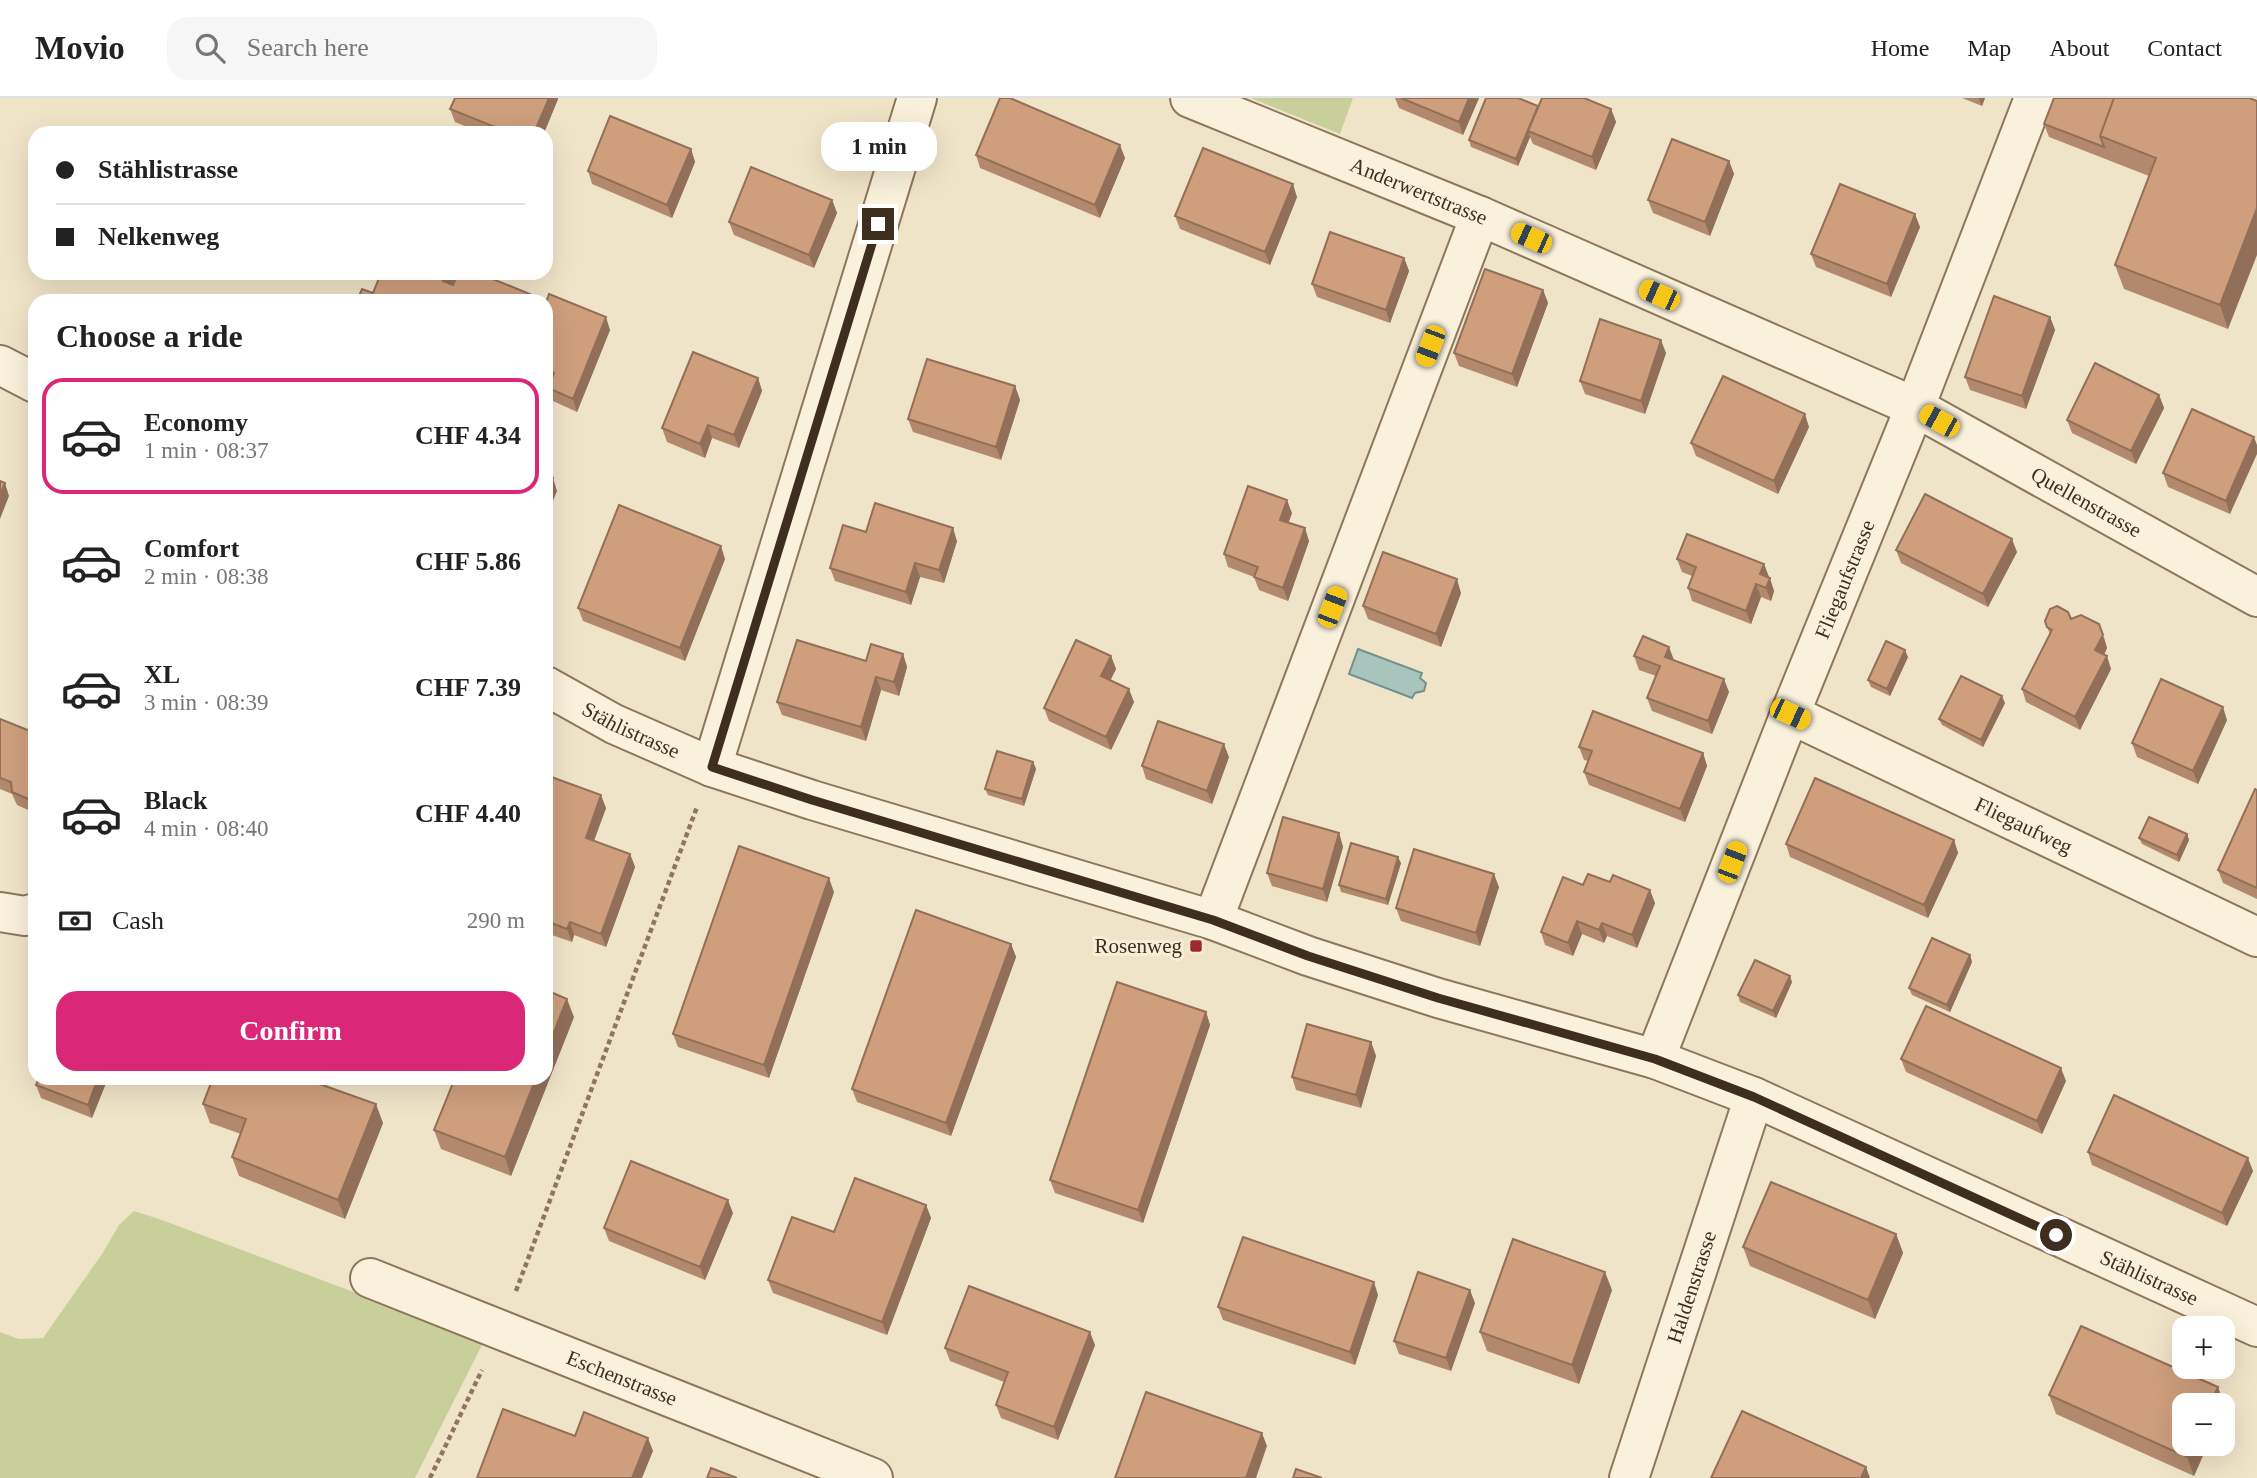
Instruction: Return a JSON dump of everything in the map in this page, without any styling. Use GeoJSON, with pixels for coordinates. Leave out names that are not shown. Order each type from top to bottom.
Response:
{"type":"FeatureCollection","features":[{"type":"Feature","properties":{"kind":"street"},"geometry":{"type":"LineString","coordinates":[[712,767],[917,98]]}},
{"type":"Feature","properties":{"kind":"street","name":"Anderwertstrasse"},"geometry":{"type":"LineString","coordinates":[[1190,98],[1480,216],[1915,407]]}},
{"type":"Feature","properties":{"kind":"street","name":"Fliegaufstrasse"},"geometry":{"type":"LineString","coordinates":[[1655,1059],[1790,714],[1915,407],[2034,98]]}},
{"type":"Feature","properties":{"kind":"street"},"geometry":{"type":"LineString","coordinates":[[1213,920],[1480,216]]}},
{"type":"Feature","properties":{"kind":"street"},"geometry":{"type":"LineString","coordinates":[[0,365],[28,379]]}},
{"type":"Feature","properties":{"kind":"street","name":"Quellenstrasse"},"geometry":{"type":"LineString","coordinates":[[1915,407],[2257,597]]}},
{"type":"Feature","properties":{"kind":"street","name":"Stählistrasse"},"geometry":{"type":"LineString","coordinates":[[553,690],[614,724],[712,767],[812,800],[1213,920],[1308,956],[1438,998],[1655,1059],[1754,1097],[2257,1327]]}},
{"type":"Feature","properties":{"kind":"street","name":"Fliegaufweg"},"geometry":{"type":"LineString","coordinates":[[1790,714],[2257,937]]}},
{"type":"Feature","properties":{"kind":"street"},"geometry":{"type":"LineString","coordinates":[[0,912],[28,915]]}},
{"type":"Feature","properties":{"kind":"street","name":"Haldenstrasse"},"geometry":{"type":"LineString","coordinates":[[1629,1478],[1754,1097]]}},
{"type":"Feature","properties":{"kind":"street","name":"Eschenstrasse"},"geometry":{"type":"LineString","coordinates":[[370,1278],[873,1478]]}},
{"type":"Feature","properties":{"kind":"path"},"geometry":{"type":"LineString","coordinates":[[430,1478],[501,1332],[712,767]]}},
{"type":"Feature","properties":{"kind":"green space"},"geometry":{"type":"Polygon","coordinates":[[[1251,98],[1353,98],[1340,134],[1251,98]]]}},
{"type":"Feature","properties":{"kind":"green space"},"geometry":{"type":"Polygon","coordinates":[[[134,1211],[484,1341],[415,1478],[0,1478],[0,1332],[19,1339],[43,1338],[119,1225],[134,1211]]]}},
{"type":"Feature","properties":{"kind":"water"},"geometry":{"type":"Polygon","coordinates":[[[1358,649],[1422,673],[1420,678],[1426,683],[1424,691],[1415,693],[1412,698],[1349,674],[1358,649]]]}},
{"type":"Feature","properties":{"kind":"building"},"geometry":{"type":"Polygon","coordinates":[[[455,98],[549,98],[537,126],[492,126],[450,109],[455,98]]]}},
{"type":"Feature","properties":{"kind":"building"},"geometry":{"type":"Polygon","coordinates":[[[1000,98],[1010,98],[1120,145],[1095,205],[976,155],[1000,98]]]}},
{"type":"Feature","properties":{"kind":"building"},"geometry":{"type":"Polygon","coordinates":[[[1401,98],[1469,98],[1459,122],[1401,98]]]}},
{"type":"Feature","properties":{"kind":"building"},"geometry":{"type":"Polygon","coordinates":[[[1486,98],[1518,98],[1538,106],[1516,159],[1469,140],[1486,98]]]}},
{"type":"Feature","properties":{"kind":"building"},"geometry":{"type":"Polygon","coordinates":[[[1542,98],[1584,98],[1611,109],[1592,157],[1528,131],[1542,98]]]}},
{"type":"Feature","properties":{"kind":"building"},"geometry":{"type":"Polygon","coordinates":[[[2054,98],[2114,98],[2100,136],[2104,147],[2044,124],[2054,98]]]}},
{"type":"Feature","properties":{"kind":"building"},"geometry":{"type":"Polygon","coordinates":[[[2114,98],[2249,98],[2257,101],[2257,208],[2220,305],[2115,265],[2156,158],[2100,136],[2114,98]]]}},
{"type":"Feature","properties":{"kind":"building"},"geometry":{"type":"Polygon","coordinates":[[[610,116],[691,149],[667,205],[588,171],[610,116]]]}},
{"type":"Feature","properties":{"kind":"building"},"geometry":{"type":"Polygon","coordinates":[[[1672,139],[1729,161],[1705,222],[1648,200],[1672,139]]]}},
{"type":"Feature","properties":{"kind":"building"},"geometry":{"type":"Polygon","coordinates":[[[1203,148],[1293,184],[1265,252],[1175,216],[1203,148]]]}},
{"type":"Feature","properties":{"kind":"building"},"geometry":{"type":"Polygon","coordinates":[[[751,167],[832,200],[809,255],[729,222],[751,167]]]}},
{"type":"Feature","properties":{"kind":"building"},"geometry":{"type":"Polygon","coordinates":[[[1840,184],[1915,214],[1887,284],[1811,254],[1840,184]]]}},
{"type":"Feature","properties":{"kind":"building"},"geometry":{"type":"Polygon","coordinates":[[[1330,232],[1404,258],[1386,310],[1312,284],[1330,232]]]}},
{"type":"Feature","properties":{"kind":"building"},"geometry":{"type":"Polygon","coordinates":[[[1485,269],[1543,290],[1512,374],[1454,353],[1485,269]]]}},
{"type":"Feature","properties":{"kind":"building"},"geometry":{"type":"Polygon","coordinates":[[[378,280],[444,280],[453,285],[455,280],[495,280],[530,294],[360,294],[362,289],[373,293],[378,280]]]}},
{"type":"Feature","properties":{"kind":"building"},"geometry":{"type":"Polygon","coordinates":[[[553,296],[606,317],[573,399],[553,390],[553,296]]]}},
{"type":"Feature","properties":{"kind":"building"},"geometry":{"type":"Polygon","coordinates":[[[1994,296],[2050,317],[2022,396],[1965,377],[1994,296]]]}},
{"type":"Feature","properties":{"kind":"building"},"geometry":{"type":"Polygon","coordinates":[[[1600,319],[1661,340],[1641,401],[1580,381],[1600,319]]]}},
{"type":"Feature","properties":{"kind":"building"},"geometry":{"type":"Polygon","coordinates":[[[693,352],[758,378],[734,435],[708,425],[700,444],[662,428],[693,352]]]}},
{"type":"Feature","properties":{"kind":"building"},"geometry":{"type":"Polygon","coordinates":[[[927,359],[1015,386],[996,447],[908,419],[927,359]]]}},
{"type":"Feature","properties":{"kind":"building"},"geometry":{"type":"Polygon","coordinates":[[[2095,363],[2159,395],[2131,451],[2067,420],[2095,363]]]}},
{"type":"Feature","properties":{"kind":"building"},"geometry":{"type":"Polygon","coordinates":[[[1723,376],[1805,414],[1774,481],[1691,443],[1723,376]]]}},
{"type":"Feature","properties":{"kind":"building"},"geometry":{"type":"Polygon","coordinates":[[[2192,409],[2254,437],[2226,501],[2163,473],[2192,409]]]}},
{"type":"Feature","properties":{"kind":"building"},"geometry":{"type":"Polygon","coordinates":[[[0,481],[5,483],[0,495],[0,481]]]}},
{"type":"Feature","properties":{"kind":"building"},"geometry":{"type":"Polygon","coordinates":[[[1248,486],[1287,500],[1280,520],[1305,528],[1283,588],[1254,577],[1258,567],[1224,554],[1248,486]]]}},
{"type":"Feature","properties":{"kind":"building"},"geometry":{"type":"Polygon","coordinates":[[[1925,494],[2012,539],[1983,594],[1896,550],[1925,494]]]}},
{"type":"Feature","properties":{"kind":"building"},"geometry":{"type":"Polygon","coordinates":[[[875,503],[953,528],[939,570],[915,563],[906,592],[830,568],[843,525],[866,532],[875,503]]]}},
{"type":"Feature","properties":{"kind":"building"},"geometry":{"type":"Polygon","coordinates":[[[619,505],[721,546],[680,648],[578,608],[619,505]]]}},
{"type":"Feature","properties":{"kind":"building"},"geometry":{"type":"Polygon","coordinates":[[[1687,534],[1764,564],[1760,574],[1770,578],[1766,588],[1756,584],[1746,611],[1688,588],[1696,567],[1677,559],[1687,534]]]}},
{"type":"Feature","properties":{"kind":"building"},"geometry":{"type":"Polygon","coordinates":[[[1383,552],[1457,579],[1436,634],[1363,606],[1383,552]]]}},
{"type":"Feature","properties":{"kind":"building"},"geometry":{"type":"Polygon","coordinates":[[[2057,606],[2068,612],[2071,619],[2081,615],[2099,624],[2103,635],[2095,650],[2107,656],[2075,717],[2022,689],[2052,630],[2047,627],[2045,621],[2050,609],[2057,606]]]}},
{"type":"Feature","properties":{"kind":"building"},"geometry":{"type":"Polygon","coordinates":[[[1643,636],[1669,647],[1665,657],[1724,679],[1708,721],[1647,698],[1660,666],[1634,656],[1643,636]]]}},
{"type":"Feature","properties":{"kind":"building"},"geometry":{"type":"Polygon","coordinates":[[[797,640],[866,661],[871,644],[903,654],[894,682],[876,677],[861,727],[777,702],[797,640]]]}},
{"type":"Feature","properties":{"kind":"building"},"geometry":{"type":"Polygon","coordinates":[[[1076,640],[1111,656],[1101,676],[1129,689],[1106,737],[1044,708],[1076,640]]]}},
{"type":"Feature","properties":{"kind":"building"},"geometry":{"type":"Polygon","coordinates":[[[1886,641],[1905,650],[1887,689],[1868,680],[1886,641]]]}},
{"type":"Feature","properties":{"kind":"building"},"geometry":{"type":"Polygon","coordinates":[[[1961,676],[2002,696],[1981,740],[1939,719],[1961,676]]]}},
{"type":"Feature","properties":{"kind":"building"},"geometry":{"type":"Polygon","coordinates":[[[2161,679],[2223,707],[2193,771],[2132,743],[2161,679]]]}},
{"type":"Feature","properties":{"kind":"building"},"geometry":{"type":"Polygon","coordinates":[[[1593,711],[1703,753],[1680,809],[1584,772],[1592,751],[1579,747],[1593,711]]]}},
{"type":"Feature","properties":{"kind":"building"},"geometry":{"type":"Polygon","coordinates":[[[0,719],[28,730],[28,799],[12,792],[11,782],[0,778],[0,719]]]}},
{"type":"Feature","properties":{"kind":"building"},"geometry":{"type":"Polygon","coordinates":[[[1158,721],[1224,744],[1207,791],[1142,766],[1158,721]]]}},
{"type":"Feature","properties":{"kind":"building"},"geometry":{"type":"Polygon","coordinates":[[[997,751],[1033,762],[1022,799],[985,789],[997,751]]]}},
{"type":"Feature","properties":{"kind":"building"},"geometry":{"type":"Polygon","coordinates":[[[553,778],[601,795],[586,838],[630,854],[601,934],[570,922],[567,929],[553,924],[553,778]]]}},
{"type":"Feature","properties":{"kind":"building"},"geometry":{"type":"Polygon","coordinates":[[[1815,778],[1954,840],[1924,905],[1786,844],[1815,778]]]}},
{"type":"Feature","properties":{"kind":"building"},"geometry":{"type":"Polygon","coordinates":[[[2255,789],[2257,790],[2257,888],[2218,870],[2255,789]]]}},
{"type":"Feature","properties":{"kind":"building"},"geometry":{"type":"Polygon","coordinates":[[[1283,817],[1339,833],[1323,889],[1267,873],[1283,817]]]}},
{"type":"Feature","properties":{"kind":"building"},"geometry":{"type":"Polygon","coordinates":[[[2149,817],[2187,834],[2177,855],[2139,838],[2149,817]]]}},
{"type":"Feature","properties":{"kind":"building"},"geometry":{"type":"Polygon","coordinates":[[[1351,843],[1398,857],[1386,899],[1339,885],[1351,843]]]}},
{"type":"Feature","properties":{"kind":"building"},"geometry":{"type":"Polygon","coordinates":[[[739,846],[829,878],[764,1065],[673,1034],[739,846]]]}},
{"type":"Feature","properties":{"kind":"building"},"geometry":{"type":"Polygon","coordinates":[[[1414,849],[1494,874],[1476,933],[1396,908],[1414,849]]]}},
{"type":"Feature","properties":{"kind":"building"},"geometry":{"type":"Polygon","coordinates":[[[1588,874],[1610,882],[1613,875],[1650,890],[1632,935],[1602,923],[1599,930],[1577,921],[1568,943],[1541,932],[1563,877],[1583,885],[1588,874]]]}},
{"type":"Feature","properties":{"kind":"building"},"geometry":{"type":"Polygon","coordinates":[[[916,910],[1011,944],[946,1123],[852,1089],[916,910]]]}},
{"type":"Feature","properties":{"kind":"building"},"geometry":{"type":"Polygon","coordinates":[[[1932,938],[1970,955],[1947,1005],[1909,988],[1932,938]]]}},
{"type":"Feature","properties":{"kind":"building"},"geometry":{"type":"Polygon","coordinates":[[[1755,960],[1790,976],[1773,1011],[1738,995],[1755,960]]]}},
{"type":"Feature","properties":{"kind":"building"},"geometry":{"type":"Polygon","coordinates":[[[1117,982],[1206,1012],[1138,1210],[1050,1180],[1117,982]]]}},
{"type":"Feature","properties":{"kind":"building"},"geometry":{"type":"Polygon","coordinates":[[[553,993],[567,999],[553,1034],[553,993]]]}},
{"type":"Feature","properties":{"kind":"building"},"geometry":{"type":"Polygon","coordinates":[[[1926,1006],[2061,1068],[2037,1121],[1901,1059],[1926,1006]]]}},
{"type":"Feature","properties":{"kind":"building"},"geometry":{"type":"Polygon","coordinates":[[[1307,1024],[1371,1042],[1356,1095],[1292,1077],[1307,1024]]]}},
{"type":"Feature","properties":{"kind":"building"},"geometry":{"type":"Polygon","coordinates":[[[36,1085],[95,1085],[88,1105],[36,1085]]]}},
{"type":"Feature","properties":{"kind":"building"},"geometry":{"type":"Polygon","coordinates":[[[210,1085],[322,1085],[376,1104],[338,1200],[232,1157],[246,1119],[203,1104],[210,1085]]]}},
{"type":"Feature","properties":{"kind":"building"},"geometry":{"type":"Polygon","coordinates":[[[452,1085],[533,1085],[505,1157],[434,1130],[452,1085]]]}},
{"type":"Feature","properties":{"kind":"building"},"geometry":{"type":"Polygon","coordinates":[[[2114,1095],[2248,1158],[2222,1213],[2088,1152],[2114,1095]]]}},
{"type":"Feature","properties":{"kind":"building"},"geometry":{"type":"Polygon","coordinates":[[[631,1161],[728,1200],[700,1267],[604,1228],[631,1161]]]}},
{"type":"Feature","properties":{"kind":"building"},"geometry":{"type":"Polygon","coordinates":[[[855,1178],[926,1205],[882,1322],[768,1280],[792,1217],[834,1232],[855,1178]]]}},
{"type":"Feature","properties":{"kind":"building"},"geometry":{"type":"Polygon","coordinates":[[[1771,1182],[1896,1234],[1868,1300],[1743,1247],[1771,1182]]]}},
{"type":"Feature","properties":{"kind":"building"},"geometry":{"type":"Polygon","coordinates":[[[1243,1237],[1374,1282],[1350,1352],[1218,1307],[1243,1237]]]}},
{"type":"Feature","properties":{"kind":"building"},"geometry":{"type":"Polygon","coordinates":[[[1513,1239],[1605,1272],[1572,1365],[1480,1332],[1513,1239]]]}},
{"type":"Feature","properties":{"kind":"building"},"geometry":{"type":"Polygon","coordinates":[[[1418,1272],[1470,1290],[1446,1358],[1394,1341],[1418,1272]]]}},
{"type":"Feature","properties":{"kind":"building"},"geometry":{"type":"Polygon","coordinates":[[[969,1286],[1090,1332],[1054,1427],[996,1405],[1008,1372],[945,1348],[969,1286]]]}},
{"type":"Feature","properties":{"kind":"building"},"geometry":{"type":"Polygon","coordinates":[[[2081,1326],[2172,1367],[2172,1379],[2200,1379],[2218,1387],[2215,1393],[2172,1393],[2172,1450],[2049,1395],[2081,1326]]]}},
{"type":"Feature","properties":{"kind":"building"},"geometry":{"type":"Polygon","coordinates":[[[1146,1392],[1262,1433],[1246,1478],[1115,1478],[1146,1392]]]}},
{"type":"Feature","properties":{"kind":"building"},"geometry":{"type":"Polygon","coordinates":[[[503,1409],[575,1436],[584,1412],[648,1438],[632,1478],[477,1478],[503,1409]]]}},
{"type":"Feature","properties":{"kind":"building"},"geometry":{"type":"Polygon","coordinates":[[[1742,1411],[1866,1467],[1861,1478],[1711,1478],[1742,1411]]]}},
{"type":"Feature","properties":{"kind":"building"},"geometry":{"type":"Polygon","coordinates":[[[711,1468],[737,1478],[707,1478],[711,1468]]]}},
{"type":"Feature","properties":{"kind":"building"},"geometry":{"type":"Polygon","coordinates":[[[1296,1469],[1322,1478],[1293,1478],[1296,1469]]]}},
{"type":"Feature","properties":{"kind":"place","name":"Rosenweg"},"geometry":{"type":"Point","coordinates":[1196,946]}},
{"type":"Feature","properties":{"kind":"route"},"geometry":{"type":"LineString","coordinates":[[878,224],[712,767],[812,800],[1213,920],[1308,956],[1438,998],[1655,1059],[1754,1097],[2056,1235]]}}]}
